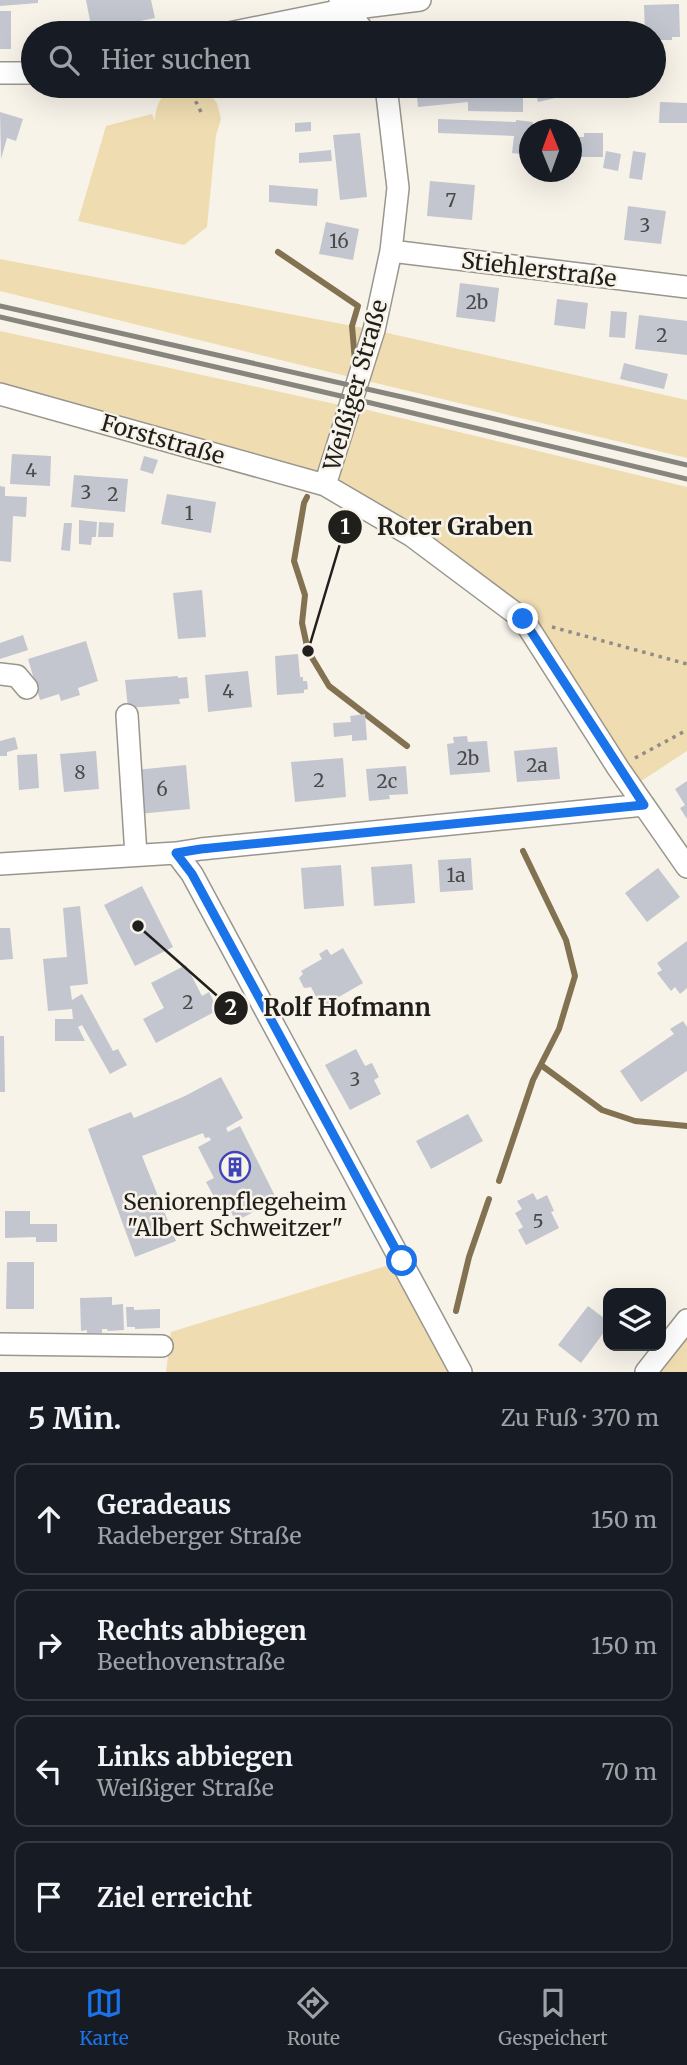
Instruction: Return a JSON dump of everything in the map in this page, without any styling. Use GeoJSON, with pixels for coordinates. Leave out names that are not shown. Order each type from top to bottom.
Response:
{"type":"FeatureCollection","features":[{"type":"Feature","properties":{"kind":"street"},"geometry":{"type":"LineString","coordinates":[[278,21],[343,5],[420,0]]}},
{"type":"Feature","properties":{"kind":"street"},"geometry":{"type":"LineString","coordinates":[[343,5],[356,21]]}},
{"type":"Feature","properties":{"kind":"street"},"geometry":{"type":"LineString","coordinates":[[0,73],[21,73]]}},
{"type":"Feature","properties":{"kind":"street","name":"Weißiger Straße"},"geometry":{"type":"LineString","coordinates":[[387,98],[398,188],[391,251],[374,330],[326,485],[412,536],[523,619],[618,768],[687,867]]}},
{"type":"Feature","properties":{"kind":"street","name":"Stiehlerstraße"},"geometry":{"type":"LineString","coordinates":[[391,251],[687,287]]}},
{"type":"Feature","properties":{"kind":"street","name":"Forststraße"},"geometry":{"type":"LineString","coordinates":[[0,394],[326,485]]}},
{"type":"Feature","properties":{"kind":"street"},"geometry":{"type":"LineString","coordinates":[[0,674],[17,676],[27,688]]}},
{"type":"Feature","properties":{"kind":"street"},"geometry":{"type":"LineString","coordinates":[[127,715],[136,855]]}},
{"type":"Feature","properties":{"kind":"street"},"geometry":{"type":"LineString","coordinates":[[0,864],[176,853],[644,805]]}},
{"type":"Feature","properties":{"kind":"street"},"geometry":{"type":"LineString","coordinates":[[176,853],[192,874],[461,1372]]}},
{"type":"Feature","properties":{"kind":"street"},"geometry":{"type":"LineString","coordinates":[[646,1372],[687,1320]]}},
{"type":"Feature","properties":{"kind":"street"},"geometry":{"type":"LineString","coordinates":[[0,1344],[162,1346]]}},
{"type":"Feature","properties":{"kind":"path"},"geometry":{"type":"LineString","coordinates":[[194,98],[203,116]]}},
{"type":"Feature","properties":{"kind":"path"},"geometry":{"type":"LineString","coordinates":[[523,619],[687,664]]}},
{"type":"Feature","properties":{"kind":"path"},"geometry":{"type":"LineString","coordinates":[[618,768],[687,730]]}},
{"type":"Feature","properties":{"kind":"shaded area"},"geometry":{"type":"Polygon","coordinates":[[[213,98],[221,119],[216,135],[207,227],[184,245],[78,221],[106,126],[152,114],[155,121],[161,99],[213,98]]]}},
{"type":"Feature","properties":{"kind":"shaded area"},"geometry":{"type":"Polygon","coordinates":[[[0,259],[374,330],[687,400],[687,458],[359,379],[351,406],[687,487],[687,751],[632,787],[523,619],[325,484],[0,394],[0,331],[349,407],[358,379],[0,291],[0,259]]]}},
{"type":"Feature","properties":{"kind":"shaded area"},"geometry":{"type":"Polygon","coordinates":[[[402,1261],[461,1372],[166,1372],[171,1332],[402,1261]]]}},
{"type":"Feature","properties":{"kind":"shaded area"},"geometry":{"type":"Polygon","coordinates":[[[687,1337],[687,1372],[650,1372],[687,1337]]]}},
{"type":"Feature","properties":{"kind":"building"},"geometry":{"type":"Polygon","coordinates":[[[0,0],[38,0],[38,3],[0,6],[0,0]]]}},
{"type":"Feature","properties":{"kind":"building"},"geometry":{"type":"Polygon","coordinates":[[[86,0],[151,0],[155,18],[140,21],[90,21],[86,0]]]}},
{"type":"Feature","properties":{"kind":"building"},"geometry":{"type":"Polygon","coordinates":[[[679,4],[680,37],[666,40],[666,21],[645,21],[644,5],[679,4]]]}},
{"type":"Feature","properties":{"kind":"building"},"geometry":{"type":"Polygon","coordinates":[[[0,11],[11,11],[11,49],[0,49],[0,11]]]}},
{"type":"Feature","properties":{"kind":"building"},"geometry":{"type":"Polygon","coordinates":[[[417,98],[523,98],[523,112],[468,111],[468,102],[418,107],[417,98]]]}},
{"type":"Feature","properties":{"kind":"building"},"geometry":{"type":"Polygon","coordinates":[[[537,98],[555,98],[538,102],[537,98]]]}},
{"type":"Feature","properties":{"kind":"building"},"geometry":{"type":"Polygon","coordinates":[[[660,102],[687,103],[687,123],[659,123],[660,102]]]}},
{"type":"Feature","properties":{"kind":"building"},"geometry":{"type":"Polygon","coordinates":[[[0,112],[23,119],[16,141],[7,138],[1,159],[0,112]]]}},
{"type":"Feature","properties":{"kind":"building"},"geometry":{"type":"Polygon","coordinates":[[[438,119],[519,120],[519,154],[512,153],[514,136],[438,133],[438,119]]]}},
{"type":"Feature","properties":{"kind":"building"},"geometry":{"type":"Polygon","coordinates":[[[311,122],[311,131],[295,132],[295,123],[311,122]]]}},
{"type":"Feature","properties":{"kind":"building"},"geometry":{"type":"Polygon","coordinates":[[[360,133],[367,197],[340,200],[333,135],[360,133]]]}},
{"type":"Feature","properties":{"kind":"building"},"geometry":{"type":"Polygon","coordinates":[[[584,133],[603,133],[603,157],[582,157],[584,133]]]}},
{"type":"Feature","properties":{"kind":"building"},"geometry":{"type":"Polygon","coordinates":[[[331,150],[332,161],[299,163],[299,153],[331,150]]]}},
{"type":"Feature","properties":{"kind":"building"},"geometry":{"type":"Polygon","coordinates":[[[606,151],[621,154],[618,171],[603,168],[606,151]]]}},
{"type":"Feature","properties":{"kind":"building"},"geometry":{"type":"Polygon","coordinates":[[[633,151],[646,153],[642,180],[629,178],[633,151]]]}},
{"type":"Feature","properties":{"kind":"building"},"geometry":{"type":"Polygon","coordinates":[[[430,181],[475,185],[472,220],[427,216],[430,181]]]}},
{"type":"Feature","properties":{"kind":"building"},"geometry":{"type":"Polygon","coordinates":[[[269,185],[318,189],[317,206],[269,202],[269,185]]]}},
{"type":"Feature","properties":{"kind":"building"},"geometry":{"type":"Polygon","coordinates":[[[628,206],[666,211],[661,244],[624,240],[628,206]]]}},
{"type":"Feature","properties":{"kind":"building"},"geometry":{"type":"Polygon","coordinates":[[[326,222],[359,229],[353,260],[319,254],[326,222]]]}},
{"type":"Feature","properties":{"kind":"building"},"geometry":{"type":"Polygon","coordinates":[[[460,283],[499,288],[495,322],[456,317],[460,283]]]}},
{"type":"Feature","properties":{"kind":"building"},"geometry":{"type":"Polygon","coordinates":[[[557,299],[588,303],[585,329],[554,325],[557,299]]]}},
{"type":"Feature","properties":{"kind":"building"},"geometry":{"type":"Polygon","coordinates":[[[611,311],[627,312],[625,338],[609,337],[611,311]]]}},
{"type":"Feature","properties":{"kind":"building"},"geometry":{"type":"Polygon","coordinates":[[[639,315],[687,321],[687,355],[635,349],[639,315]]]}},
{"type":"Feature","properties":{"kind":"building"},"geometry":{"type":"Polygon","coordinates":[[[624,363],[668,374],[664,389],[620,379],[624,363]]]}},
{"type":"Feature","properties":{"kind":"building"},"geometry":{"type":"Polygon","coordinates":[[[12,454],[51,456],[50,486],[10,484],[12,454]]]}},
{"type":"Feature","properties":{"kind":"building"},"geometry":{"type":"Polygon","coordinates":[[[144,456],[158,460],[153,474],[140,470],[144,456]]]}},
{"type":"Feature","properties":{"kind":"building"},"geometry":{"type":"Polygon","coordinates":[[[74,475],[128,479],[125,512],[71,507],[74,475]]]}},
{"type":"Feature","properties":{"kind":"building"},"geometry":{"type":"Polygon","coordinates":[[[0,486],[5,487],[5,496],[27,497],[26,517],[13,516],[11,562],[0,561],[0,486]]]}},
{"type":"Feature","properties":{"kind":"building"},"geometry":{"type":"Polygon","coordinates":[[[167,494],[216,502],[211,533],[161,524],[167,494]]]}},
{"type":"Feature","properties":{"kind":"building"},"geometry":{"type":"Polygon","coordinates":[[[79,520],[97,522],[96,537],[92,537],[91,545],[79,544],[79,520]]]}},
{"type":"Feature","properties":{"kind":"building"},"geometry":{"type":"Polygon","coordinates":[[[99,522],[114,523],[113,537],[98,537],[99,522]]]}},
{"type":"Feature","properties":{"kind":"building"},"geometry":{"type":"Polygon","coordinates":[[[64,523],[72,523],[70,551],[61,550],[64,523]]]}},
{"type":"Feature","properties":{"kind":"building"},"geometry":{"type":"Polygon","coordinates":[[[202,590],[206,637],[178,639],[173,593],[202,590]]]}},
{"type":"Feature","properties":{"kind":"building"},"geometry":{"type":"Polygon","coordinates":[[[23,635],[28,650],[0,659],[0,643],[23,635]]]}},
{"type":"Feature","properties":{"kind":"building"},"geometry":{"type":"Polygon","coordinates":[[[86,641],[98,681],[78,688],[80,695],[61,701],[59,694],[40,700],[28,659],[86,641]]]}},
{"type":"Feature","properties":{"kind":"building"},"geometry":{"type":"Polygon","coordinates":[[[298,654],[300,677],[307,681],[308,689],[304,690],[304,693],[277,695],[275,656],[298,654]]]}},
{"type":"Feature","properties":{"kind":"building"},"geometry":{"type":"Polygon","coordinates":[[[248,671],[252,707],[208,712],[205,675],[248,671]]]}},
{"type":"Feature","properties":{"kind":"building"},"geometry":{"type":"Polygon","coordinates":[[[187,677],[189,698],[179,699],[180,704],[128,708],[125,680],[187,677]]]}},
{"type":"Feature","properties":{"kind":"building"},"geometry":{"type":"Polygon","coordinates":[[[365,714],[367,740],[352,741],[352,735],[334,737],[333,723],[351,722],[350,716],[365,714]]]}},
{"type":"Feature","properties":{"kind":"building"},"geometry":{"type":"Polygon","coordinates":[[[467,736],[468,742],[487,741],[490,772],[450,775],[447,744],[454,743],[453,737],[467,736]]]}},
{"type":"Feature","properties":{"kind":"building"},"geometry":{"type":"Polygon","coordinates":[[[15,737],[18,749],[7,752],[7,756],[0,756],[0,741],[15,737]]]}},
{"type":"Feature","properties":{"kind":"building"},"geometry":{"type":"Polygon","coordinates":[[[557,747],[560,779],[517,782],[514,751],[557,747]]]}},
{"type":"Feature","properties":{"kind":"building"},"geometry":{"type":"Polygon","coordinates":[[[96,751],[99,789],[64,792],[60,754],[96,751]]]}},
{"type":"Feature","properties":{"kind":"building"},"geometry":{"type":"Polygon","coordinates":[[[37,754],[39,788],[19,790],[17,755],[37,754]]]}},
{"type":"Feature","properties":{"kind":"building"},"geometry":{"type":"Polygon","coordinates":[[[343,758],[346,797],[295,802],[291,762],[343,758]]]}},
{"type":"Feature","properties":{"kind":"building"},"geometry":{"type":"Polygon","coordinates":[[[186,765],[190,809],[139,814],[135,770],[186,765]]]}},
{"type":"Feature","properties":{"kind":"building"},"geometry":{"type":"Polygon","coordinates":[[[406,766],[408,794],[389,795],[390,799],[369,801],[366,769],[406,766]]]}},
{"type":"Feature","properties":{"kind":"building"},"geometry":{"type":"Polygon","coordinates":[[[687,781],[687,819],[680,808],[685,805],[675,789],[687,781]]]}},
{"type":"Feature","properties":{"kind":"building"},"geometry":{"type":"Polygon","coordinates":[[[471,858],[473,890],[440,892],[438,860],[471,858]]]}},
{"type":"Feature","properties":{"kind":"building"},"geometry":{"type":"Polygon","coordinates":[[[412,864],[415,903],[374,906],[371,867],[412,864]]]}},
{"type":"Feature","properties":{"kind":"building"},"geometry":{"type":"Polygon","coordinates":[[[341,865],[344,906],[304,909],[301,868],[341,865]]]}},
{"type":"Feature","properties":{"kind":"building"},"geometry":{"type":"Polygon","coordinates":[[[658,868],[680,897],[647,922],[625,893],[658,868]]]}},
{"type":"Feature","properties":{"kind":"building"},"geometry":{"type":"Polygon","coordinates":[[[142,886],[173,947],[135,966],[104,905],[142,886]]]}},
{"type":"Feature","properties":{"kind":"building"},"geometry":{"type":"Polygon","coordinates":[[[80,906],[88,984],[70,986],[72,1000],[82,994],[113,1051],[118,1049],[127,1065],[110,1074],[82,1025],[78,1027],[85,1041],[55,1041],[55,1019],[73,1019],[72,1009],[48,1011],[43,959],[67,957],[63,908],[80,906]]]}},
{"type":"Feature","properties":{"kind":"building"},"geometry":{"type":"Polygon","coordinates":[[[0,928],[10,928],[13,959],[0,960],[0,928]]]}},
{"type":"Feature","properties":{"kind":"building"},"geometry":{"type":"Polygon","coordinates":[[[687,941],[687,988],[680,994],[675,987],[671,991],[657,973],[662,970],[657,963],[687,941]]]}},
{"type":"Feature","properties":{"kind":"building"},"geometry":{"type":"Polygon","coordinates":[[[343,948],[363,983],[337,998],[339,1001],[323,1010],[311,987],[304,988],[299,978],[303,974],[301,971],[322,959],[319,954],[327,949],[331,955],[343,948]]]}},
{"type":"Feature","properties":{"kind":"building"},"geometry":{"type":"Polygon","coordinates":[[[186,965],[202,996],[209,992],[218,1010],[156,1043],[143,1019],[164,1008],[151,983],[186,965]]]}},
{"type":"Feature","properties":{"kind":"building"},"geometry":{"type":"Polygon","coordinates":[[[683,1021],[687,1027],[687,1071],[641,1102],[620,1071],[674,1034],[670,1029],[683,1021]]]}},
{"type":"Feature","properties":{"kind":"building"},"geometry":{"type":"Polygon","coordinates":[[[0,1036],[4,1036],[5,1092],[0,1092],[0,1036]]]}},
{"type":"Feature","properties":{"kind":"building"},"geometry":{"type":"Polygon","coordinates":[[[356,1049],[365,1066],[372,1063],[379,1077],[374,1080],[381,1094],[350,1110],[325,1065],[356,1049]]]}},
{"type":"Feature","properties":{"kind":"building","name":"Seniorenpflegeheim \"Albert Schweitzer\""},"geometry":{"type":"Polygon","coordinates":[[[221,1077],[243,1118],[226,1128],[228,1132],[240,1126],[277,1200],[236,1221],[225,1201],[218,1204],[206,1182],[214,1178],[198,1147],[211,1140],[209,1137],[205,1138],[203,1133],[142,1156],[176,1241],[135,1257],[88,1129],[131,1112],[134,1118],[221,1077]]]}},
{"type":"Feature","properties":{"kind":"building"},"geometry":{"type":"Polygon","coordinates":[[[468,1114],[483,1141],[431,1169],[416,1141],[468,1114]]]}},
{"type":"Feature","properties":{"kind":"building"},"geometry":{"type":"Polygon","coordinates":[[[533,1193],[537,1200],[547,1195],[559,1228],[526,1245],[518,1230],[523,1227],[515,1213],[522,1209],[517,1201],[533,1193]]]}},
{"type":"Feature","properties":{"kind":"building"},"geometry":{"type":"Polygon","coordinates":[[[5,1211],[30,1211],[30,1224],[57,1224],[57,1242],[36,1242],[36,1237],[5,1238],[5,1211]]]}},
{"type":"Feature","properties":{"kind":"building"},"geometry":{"type":"Polygon","coordinates":[[[7,1262],[34,1262],[34,1309],[6,1309],[7,1262]]]}},
{"type":"Feature","properties":{"kind":"building"},"geometry":{"type":"Polygon","coordinates":[[[112,1297],[112,1305],[123,1304],[124,1330],[102,1329],[102,1333],[81,1331],[80,1298],[112,1297]]]}},
{"type":"Feature","properties":{"kind":"building"},"geometry":{"type":"Polygon","coordinates":[[[588,1306],[603,1317],[603,1334],[581,1363],[558,1345],[588,1306]]]}},
{"type":"Feature","properties":{"kind":"building"},"geometry":{"type":"Polygon","coordinates":[[[126,1307],[134,1307],[134,1310],[160,1309],[160,1328],[127,1327],[126,1307]]]}},
{"type":"Feature","properties":{"kind":"waterway"},"geometry":{"type":"LineString","coordinates":[[278,252],[358,306],[352,326],[355,361]]}},
{"type":"Feature","properties":{"kind":"waterway"},"geometry":{"type":"LineString","coordinates":[[307,497],[294,561],[305,595],[302,623],[308,651],[329,686],[407,746]]}},
{"type":"Feature","properties":{"kind":"waterway"},"geometry":{"type":"LineString","coordinates":[[499,1181],[533,1080],[559,1029],[575,976],[566,940],[523,851]]}},
{"type":"Feature","properties":{"kind":"waterway"},"geometry":{"type":"LineString","coordinates":[[541,1065],[602,1110],[635,1121],[687,1126]]}},
{"type":"Feature","properties":{"kind":"waterway"},"geometry":{"type":"LineString","coordinates":[[456,1311],[469,1257],[489,1199]]}},
{"type":"Feature","properties":{"kind":"railway"},"geometry":{"type":"LineString","coordinates":[[0,306],[687,465]]}},
{"type":"Feature","properties":{"kind":"railway"},"geometry":{"type":"LineString","coordinates":[[0,317],[687,479]]}},
{"type":"Feature","properties":{"kind":"place","name":"Roter Graben"},"geometry":{"type":"Point","coordinates":[308,651]}},
{"type":"Feature","properties":{"kind":"place","name":"Rolf Hofmann"},"geometry":{"type":"Point","coordinates":[138,926]}},
{"type":"Feature","properties":{"kind":"place","name":"Seniorenpflegeheim \"Albert Schweitzer\""},"geometry":{"type":"Point","coordinates":[235,1167]}},
{"type":"Feature","properties":{"kind":"route"},"geometry":{"type":"LineString","coordinates":[[402,1261],[192,874],[176,853],[644,805],[523,619]]}}]}
